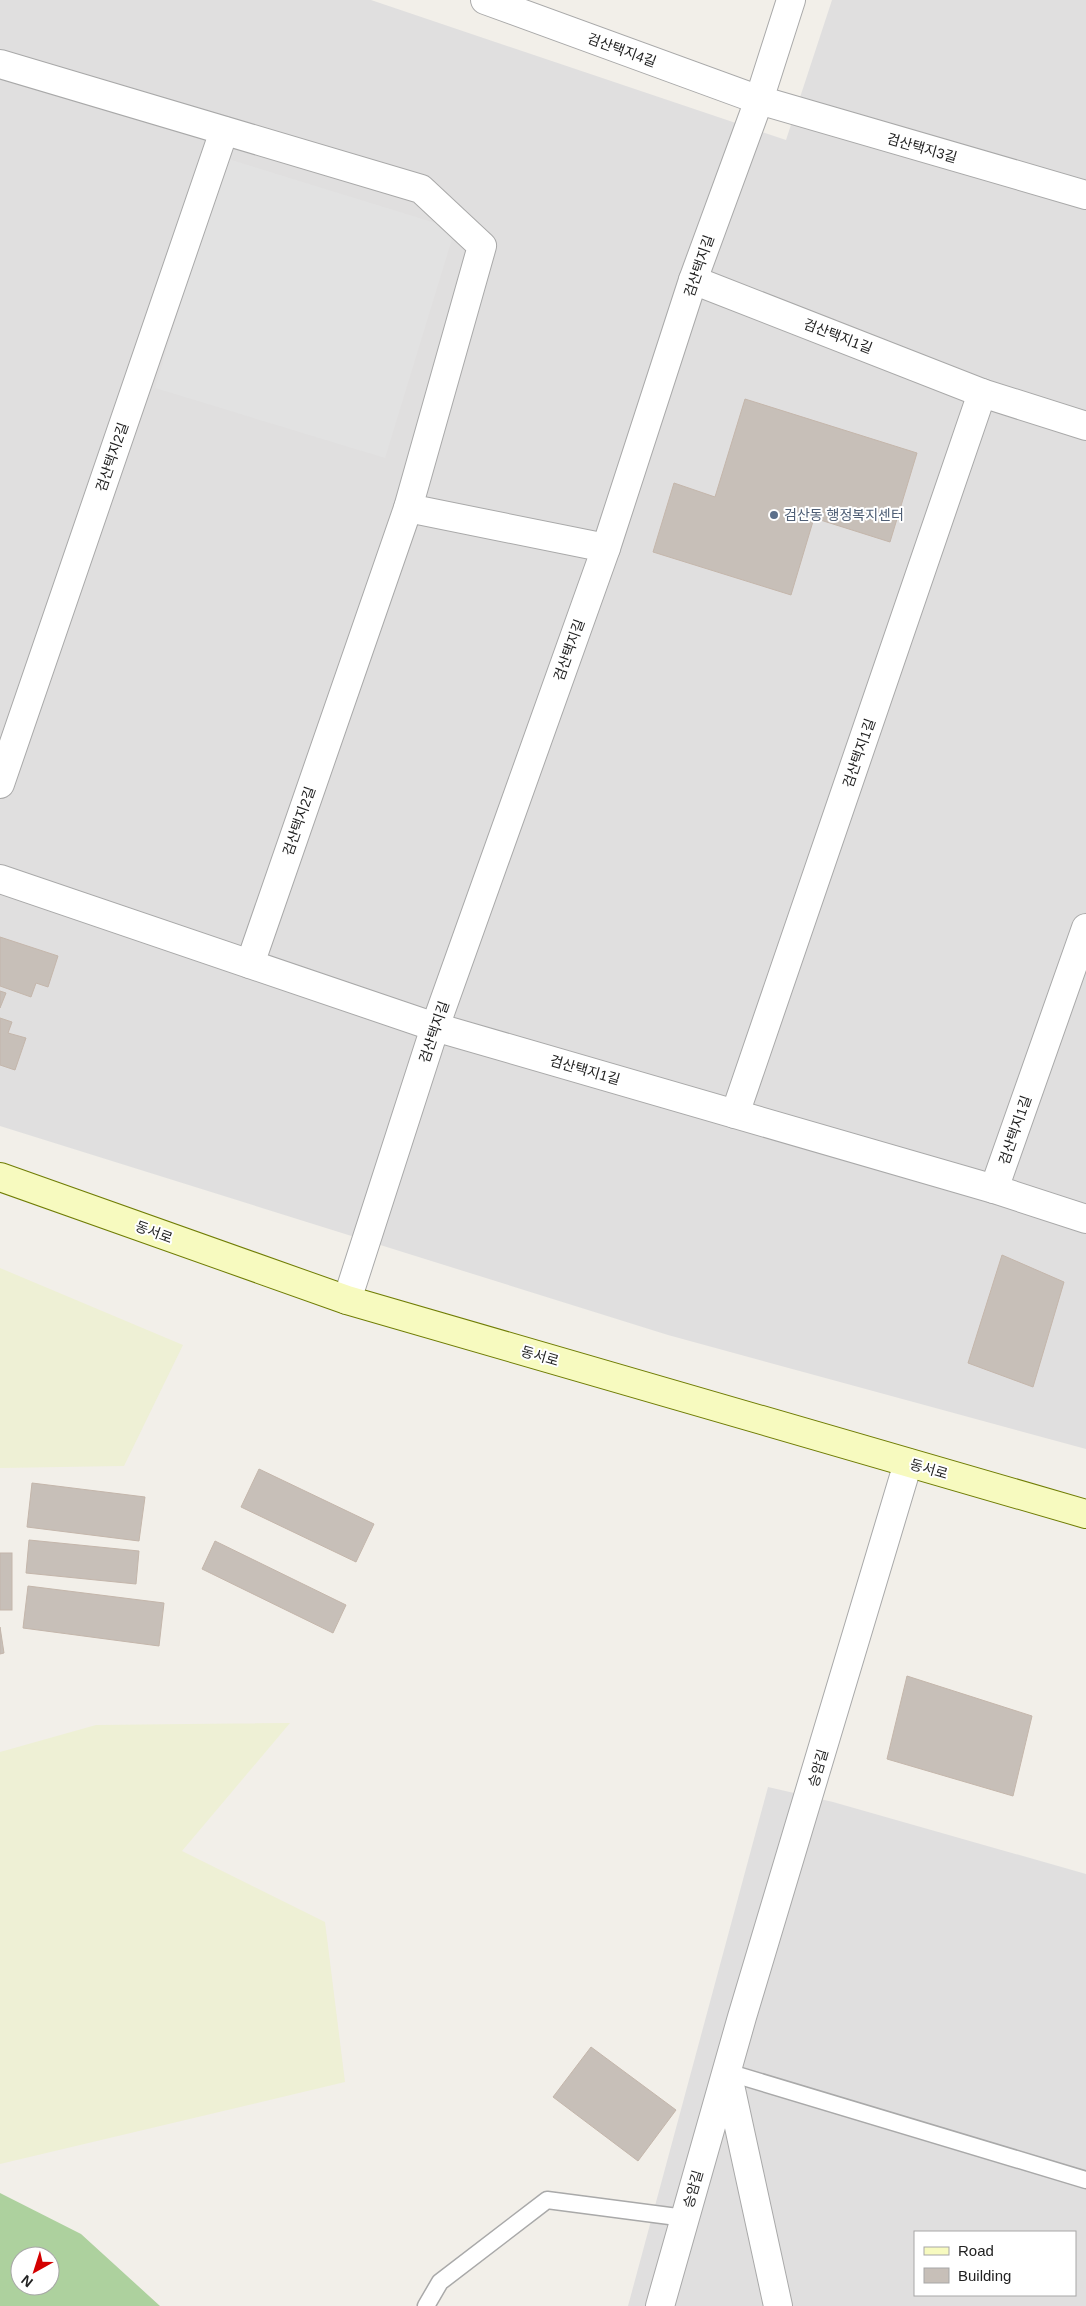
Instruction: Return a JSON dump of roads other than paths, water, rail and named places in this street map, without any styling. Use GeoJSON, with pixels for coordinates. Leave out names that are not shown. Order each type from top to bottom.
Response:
{"type":"FeatureCollection","features":[{"type":"Feature","properties":{"kind":"main road","name":"동서로"},"geometry":{"type":"LineString","coordinates":[[0,1177],[347,1300],[1086,1514]]}},
{"type":"Feature","properties":{"kind":"street","name":"검산택지4길"},"geometry":{"type":"LineString","coordinates":[[485,0],[759,100]]}},
{"type":"Feature","properties":{"kind":"street","name":"검산택지길"},"geometry":{"type":"LineString","coordinates":[[347,1300],[435,1027],[606,548],[693,280],[759,100],[792,0]]}},
{"type":"Feature","properties":{"kind":"street","name":"검산택지2길"},"geometry":{"type":"LineString","coordinates":[[0,64],[421,189],[482,246],[408,508],[250,964]]}},
{"type":"Feature","properties":{"kind":"street","name":"검산택지3길"},"geometry":{"type":"LineString","coordinates":[[759,100],[1086,195]]}},
{"type":"Feature","properties":{"kind":"street","name":"검산택지2길"},"geometry":{"type":"LineString","coordinates":[[0,784],[224,131]]}},
{"type":"Feature","properties":{"kind":"street","name":"검산택지1길"},"geometry":{"type":"LineString","coordinates":[[693,280],[982,393],[1086,426]]}},
{"type":"Feature","properties":{"kind":"street","name":"검산택지1길"},"geometry":{"type":"LineString","coordinates":[[735,1114],[982,393]]}},
{"type":"Feature","properties":{"kind":"street"},"geometry":{"type":"LineString","coordinates":[[408,508],[606,548]]}},
{"type":"Feature","properties":{"kind":"street"},"geometry":{"type":"LineString","coordinates":[[0,879],[435,1027]]}},
{"type":"Feature","properties":{"kind":"street","name":"검산택지1길"},"geometry":{"type":"LineString","coordinates":[[994,1189],[1086,928]]}},
{"type":"Feature","properties":{"kind":"street","name":"검산택지1길"},"geometry":{"type":"LineString","coordinates":[[435,1027],[994,1189],[1086,1219]]}},
{"type":"Feature","properties":{"kind":"street","name":"승암길"},"geometry":{"type":"LineString","coordinates":[[660,2306],[727,2072],[908,1463]]}},
{"type":"Feature","properties":{"kind":"street","name":"승암길"},"geometry":{"type":"LineString","coordinates":[[727,2072],[778,2306]]}},
{"type":"Feature","properties":{"kind":"lane"},"geometry":{"type":"LineString","coordinates":[[727,2072],[1086,2180]]}},
{"type":"Feature","properties":{"kind":"lane"},"geometry":{"type":"LineString","coordinates":[[426,2306],[440,2282],[547,2200],[685,2218]]}},
{"type":"Feature","properties":{"kind":"place","name":"검산동 행정복지센터"},"geometry":{"type":"Point","coordinates":[774,515]}}]}
